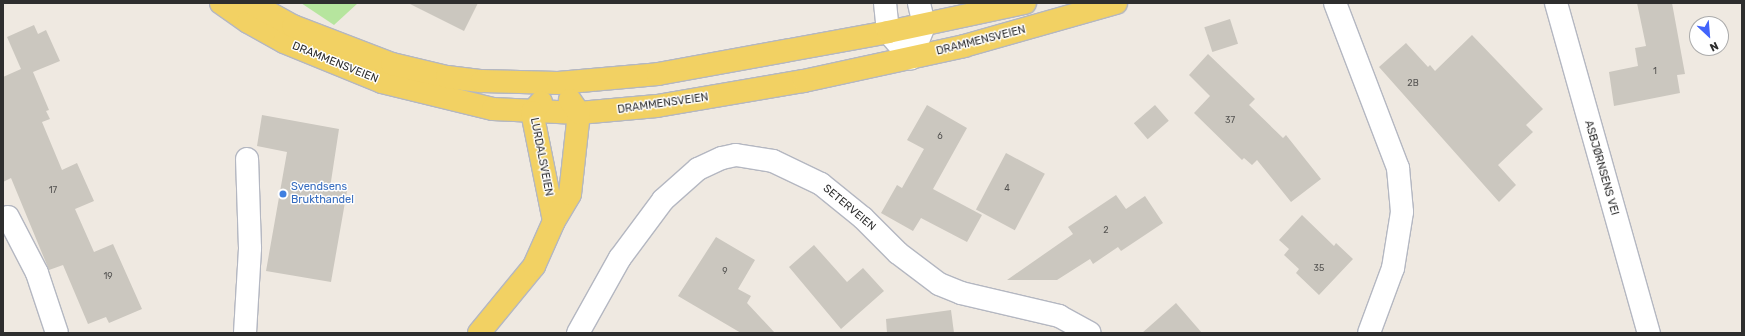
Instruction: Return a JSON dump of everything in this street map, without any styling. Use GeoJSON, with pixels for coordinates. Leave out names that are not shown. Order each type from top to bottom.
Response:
{"type":"FeatureCollection","features":[{"type":"Feature","properties":{"kind":"main road","name":"DRAMMENSVEIEN"},"geometry":{"type":"LineString","coordinates":[[221,3],[248,22],[284,42],[382,82],[493,109],[579,113],[627,110],[696,100],[911,58],[1020,31],[1116,3]]}},
{"type":"Feature","properties":{"kind":"main road","name":"DRAMMENSVEIEN"},"geometry":{"type":"LineString","coordinates":[[251,3],[294,26],[392,64],[468,79],[558,83],[658,74],[888,32],[1018,4]]}},
{"type":"Feature","properties":{"kind":"main road","name":"LURDALSVEIEN"},"geometry":{"type":"LineString","coordinates":[[554,221],[532,112],[558,83]]}},
{"type":"Feature","properties":{"kind":"main road"},"geometry":{"type":"LineString","coordinates":[[558,83],[579,113]]}},
{"type":"Feature","properties":{"kind":"main road","name":"LURDALSVEIEN"},"geometry":{"type":"LineString","coordinates":[[479,333],[534,266],[554,221],[570,194],[579,113]]}},
{"type":"Feature","properties":{"kind":"street"},"geometry":{"type":"LineString","coordinates":[[885,3],[888,32],[911,58],[924,25],[919,3]]}},
{"type":"Feature","properties":{"kind":"street"},"geometry":{"type":"LineString","coordinates":[[1335,3],[1398,168],[1402,212],[1393,268],[1369,333]]}},
{"type":"Feature","properties":{"kind":"street","name":"ASBJØRNSENS VEI"},"geometry":{"type":"LineString","coordinates":[[1556,3],[1649,333]]}},
{"type":"Feature","properties":{"kind":"street"},"geometry":{"type":"LineString","coordinates":[[1018,4],[1020,31]]}},
{"type":"Feature","properties":{"kind":"street","name":"SETERVEIEN"},"geometry":{"type":"LineString","coordinates":[[578,333],[620,258],[663,200],[698,169],[711,162],[736,155],[773,161],[821,184],[864,218],[898,253],[939,284],[961,293],[1059,316],[1090,333]]}},
{"type":"Feature","properties":{"kind":"street"},"geometry":{"type":"LineString","coordinates":[[244,333],[250,248],[247,159]]}},
{"type":"Feature","properties":{"kind":"street"},"geometry":{"type":"LineString","coordinates":[[8,217],[37,273],[57,333]]}},
{"type":"Feature","properties":{"kind":"green space"},"geometry":{"type":"Polygon","coordinates":[[[301,3],[358,3],[334,25],[301,3]]]}},
{"type":"Feature","properties":{"kind":"building"},"geometry":{"type":"Polygon","coordinates":[[[408,3],[478,3],[464,31],[408,3]]]}},
{"type":"Feature","properties":{"kind":"building"},"geometry":{"type":"Polygon","coordinates":[[[1637,3],[1672,3],[1685,74],[1677,75],[1680,93],[1614,106],[1609,72],[1638,66],[1635,48],[1646,46],[1637,3]]]}},
{"type":"Feature","properties":{"kind":"building"},"geometry":{"type":"Polygon","coordinates":[[[1230,19],[1238,44],[1212,52],[1204,27],[1230,19]]]}},
{"type":"Feature","properties":{"kind":"building"},"geometry":{"type":"Polygon","coordinates":[[[34,25],[38,34],[46,30],[60,61],[33,72],[49,110],[46,111],[50,119],[42,122],[62,170],[77,163],[94,201],[75,209],[94,252],[113,244],[142,309],[109,323],[106,317],[88,324],[63,265],[49,270],[11,178],[3,182],[3,77],[21,69],[7,37],[34,25]]]}},
{"type":"Feature","properties":{"kind":"building"},"geometry":{"type":"Polygon","coordinates":[[[1472,35],[1543,109],[1526,125],[1533,132],[1498,165],[1516,185],[1499,202],[1379,67],[1406,43],[1428,67],[1430,65],[1435,71],[1472,35]]]}},
{"type":"Feature","properties":{"kind":"building"},"geometry":{"type":"Polygon","coordinates":[[[1208,54],[1255,99],[1249,105],[1283,138],[1286,135],[1321,179],[1291,202],[1257,160],[1252,165],[1244,158],[1242,160],[1194,113],[1210,96],[1189,75],[1208,54]]]}},
{"type":"Feature","properties":{"kind":"building"},"geometry":{"type":"Polygon","coordinates":[[[927,105],[967,128],[933,189],[982,215],[967,242],[921,218],[913,231],[881,213],[897,185],[902,188],[924,149],[907,140],[927,105]]]}},
{"type":"Feature","properties":{"kind":"building"},"geometry":{"type":"Polygon","coordinates":[[[1155,105],[1169,121],[1148,139],[1134,123],[1155,105]]]}},
{"type":"Feature","properties":{"kind":"building"},"geometry":{"type":"Polygon","coordinates":[[[262,115],[339,129],[330,188],[347,191],[331,282],[266,271],[287,152],[257,146],[262,115]]]}},
{"type":"Feature","properties":{"kind":"building"},"geometry":{"type":"Polygon","coordinates":[[[1006,153],[1045,174],[1015,230],[976,210],[1006,153]]]}},
{"type":"Feature","properties":{"kind":"building"},"geometry":{"type":"Polygon","coordinates":[[[1116,195],[1126,209],[1145,196],[1163,223],[1121,251],[1118,247],[1093,264],[1090,259],[1057,280],[1007,280],[1073,234],[1068,227],[1116,195]]]}},
{"type":"Feature","properties":{"kind":"building"},"geometry":{"type":"Polygon","coordinates":[[[1302,215],[1334,246],[1336,243],[1353,259],[1319,295],[1296,273],[1299,269],[1284,255],[1289,249],[1279,240],[1302,215]]]}},
{"type":"Feature","properties":{"kind":"building"},"geometry":{"type":"Polygon","coordinates":[[[716,237],[755,260],[738,289],[751,296],[747,303],[775,333],[741,333],[678,296],[716,237]]]}},
{"type":"Feature","properties":{"kind":"building"},"geometry":{"type":"Polygon","coordinates":[[[814,245],[847,282],[863,268],[884,291],[841,329],[789,267],[814,245]]]}},
{"type":"Feature","properties":{"kind":"building"},"geometry":{"type":"Polygon","coordinates":[[[1176,303],[1202,333],[1142,333],[1176,303]]]}},
{"type":"Feature","properties":{"kind":"building"},"geometry":{"type":"Polygon","coordinates":[[[951,310],[954,333],[887,333],[886,319],[951,310]]]}},
{"type":"Feature","properties":{"kind":"place","name":"Svendsens Brukthandel"},"geometry":{"type":"Point","coordinates":[283,194]}}]}
